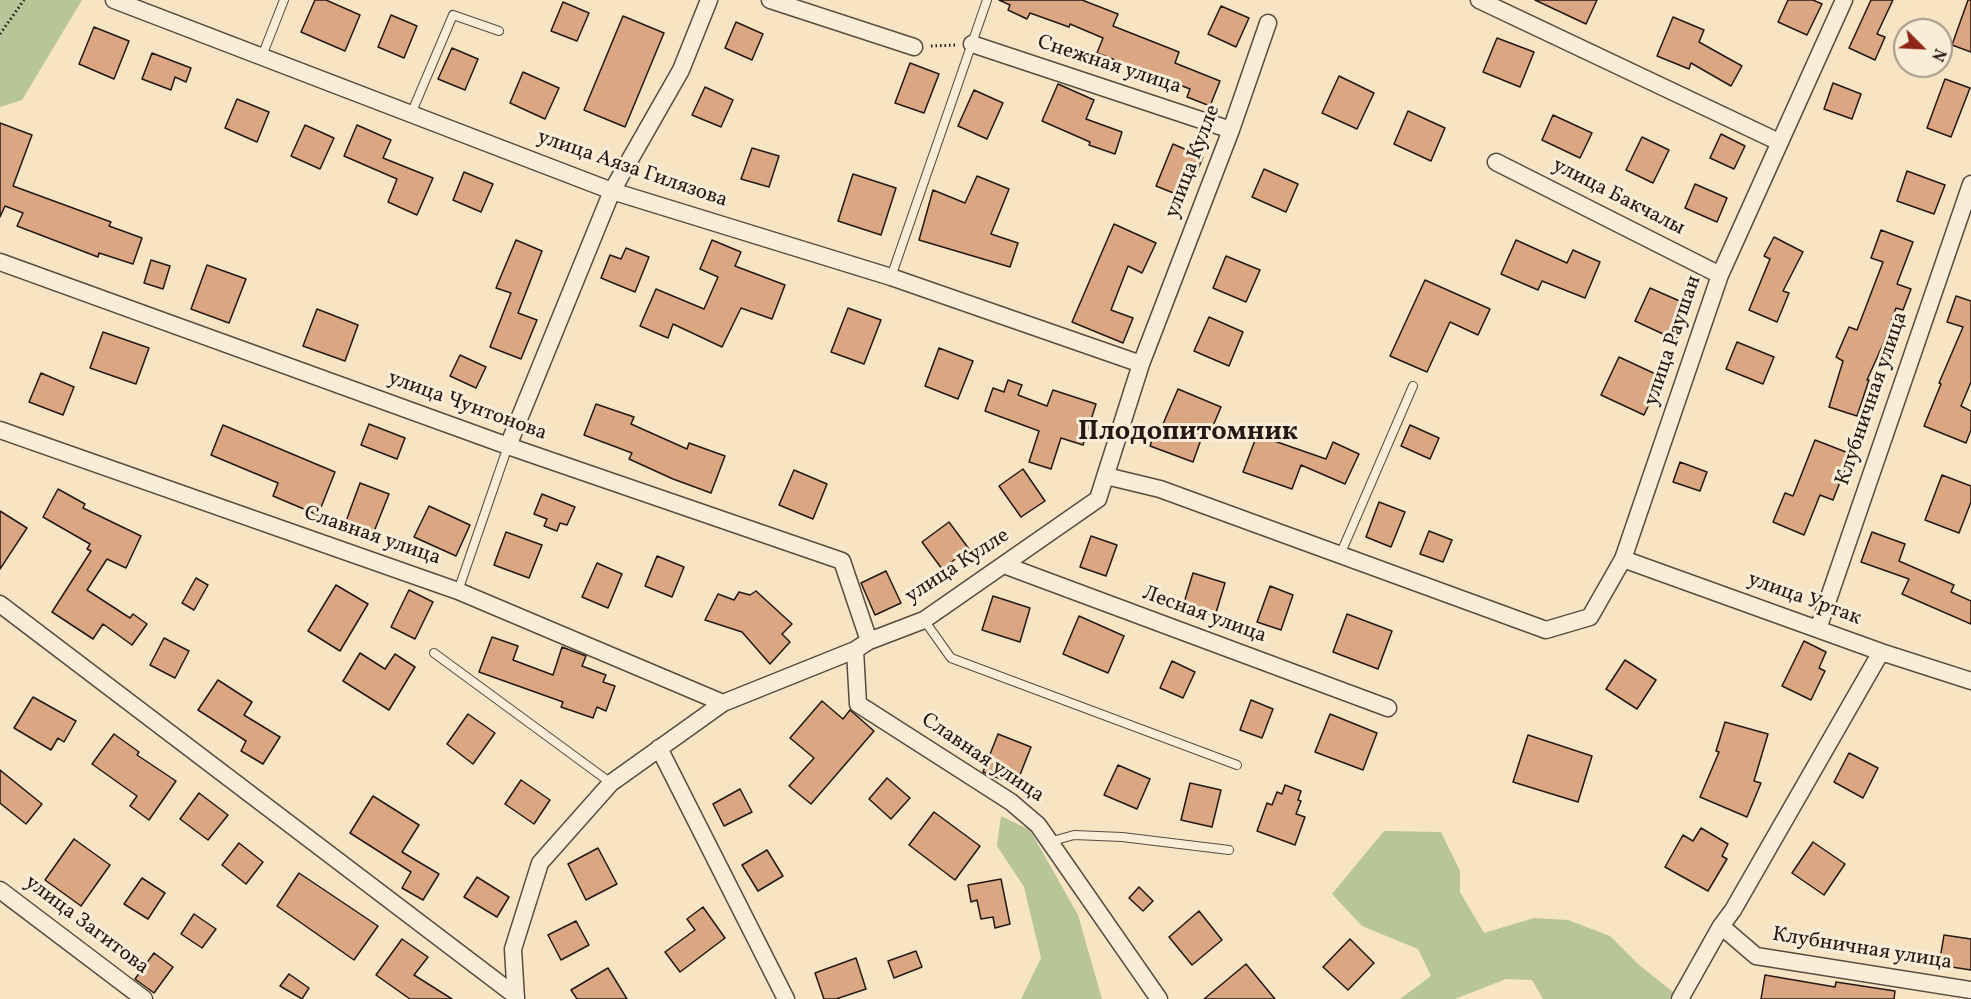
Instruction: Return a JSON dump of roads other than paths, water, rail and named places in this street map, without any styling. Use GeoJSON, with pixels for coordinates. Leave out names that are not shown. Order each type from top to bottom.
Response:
{"type":"FeatureCollection","features":[{"type":"Feature","properties":{"kind":"street","name":"улица Аяза Гилязова"},"geometry":{"type":"LineString","coordinates":[[114,0],[612,191],[891,277],[1141,364]]}},
{"type":"Feature","properties":{"kind":"street"},"geometry":{"type":"LineString","coordinates":[[508,446],[612,191],[681,70],[709,0]]}},
{"type":"Feature","properties":{"kind":"street"},"geometry":{"type":"LineString","coordinates":[[770,0],[914,47]]}},
{"type":"Feature","properties":{"kind":"street"},"geometry":{"type":"LineString","coordinates":[[1479,0],[1779,142]]}},
{"type":"Feature","properties":{"kind":"street","name":"улица Раушан"},"geometry":{"type":"LineString","coordinates":[[1106,476],[1160,489],[1546,630],[1590,616],[1623,559],[1720,275],[1844,0]]}},
{"type":"Feature","properties":{"kind":"street","name":"улица Кулле"},"geometry":{"type":"LineString","coordinates":[[516,998],[513,949],[540,863],[611,783],[723,703],[855,650],[869,640],[924,620],[1098,499],[1141,364],[1232,130],[1268,23]]}},
{"type":"Feature","properties":{"kind":"street","name":"Снежная улица"},"geometry":{"type":"LineString","coordinates":[[972,44],[1232,130]]}},
{"type":"Feature","properties":{"kind":"street","name":"улица Бакчалы"},"geometry":{"type":"LineString","coordinates":[[1496,162],[1720,275]]}},
{"type":"Feature","properties":{"kind":"street","name":"Клубничная улица"},"geometry":{"type":"LineString","coordinates":[[1818,629],[1971,184]]}},
{"type":"Feature","properties":{"kind":"street","name":"улица Чунтонова"},"geometry":{"type":"LineString","coordinates":[[0,262],[508,446],[842,561],[869,640]]}},
{"type":"Feature","properties":{"kind":"street","name":"Славная улица"},"geometry":{"type":"LineString","coordinates":[[1,432],[458,591],[723,703]]}},
{"type":"Feature","properties":{"kind":"street","name":"улица Уртак"},"geometry":{"type":"LineString","coordinates":[[1623,559],[1881,652],[1971,681]]}},
{"type":"Feature","properties":{"kind":"street","name":"Лесная улица"},"geometry":{"type":"LineString","coordinates":[[1004,565],[1388,708]]}},
{"type":"Feature","properties":{"kind":"street"},"geometry":{"type":"LineString","coordinates":[[0,604],[516,998]]}},
{"type":"Feature","properties":{"kind":"street","name":"Славная улица"},"geometry":{"type":"LineString","coordinates":[[855,650],[858,704],[1011,802],[1038,825],[1159,999]]}},
{"type":"Feature","properties":{"kind":"street"},"geometry":{"type":"LineString","coordinates":[[1680,999],[1721,926],[1733,910],[1798,800],[1881,652]]}},
{"type":"Feature","properties":{"kind":"street"},"geometry":{"type":"LineString","coordinates":[[659,748],[786,999]]}},
{"type":"Feature","properties":{"kind":"street","name":"улица Загитова"},"geometry":{"type":"LineString","coordinates":[[0,890],[144,999]]}},
{"type":"Feature","properties":{"kind":"street","name":"Клубничная улица"},"geometry":{"type":"LineString","coordinates":[[1721,926],[1756,956],[1971,990]]}},
{"type":"Feature","properties":{"kind":"lane"},"geometry":{"type":"LineString","coordinates":[[262,57],[284,0]]}},
{"type":"Feature","properties":{"kind":"lane"},"geometry":{"type":"LineString","coordinates":[[891,277],[987,0]]}},
{"type":"Feature","properties":{"kind":"lane"},"geometry":{"type":"LineString","coordinates":[[411,114],[453,15],[499,31]]}},
{"type":"Feature","properties":{"kind":"lane"},"geometry":{"type":"LineString","coordinates":[[1340,555],[1413,386]]}},
{"type":"Feature","properties":{"kind":"lane"},"geometry":{"type":"LineString","coordinates":[[458,591],[508,446]]}},
{"type":"Feature","properties":{"kind":"lane"},"geometry":{"type":"LineString","coordinates":[[924,620],[951,658],[1238,765]]}},
{"type":"Feature","properties":{"kind":"lane"},"geometry":{"type":"LineString","coordinates":[[434,653],[611,783]]}},
{"type":"Feature","properties":{"kind":"lane"},"geometry":{"type":"LineString","coordinates":[[1048,842],[1074,835],[1122,837],[1229,849]]}},
{"type":"Feature","properties":{"kind":"district","name":"Плодопитомник"},"geometry":{"type":"Point","coordinates":[1188,434]}}]}
